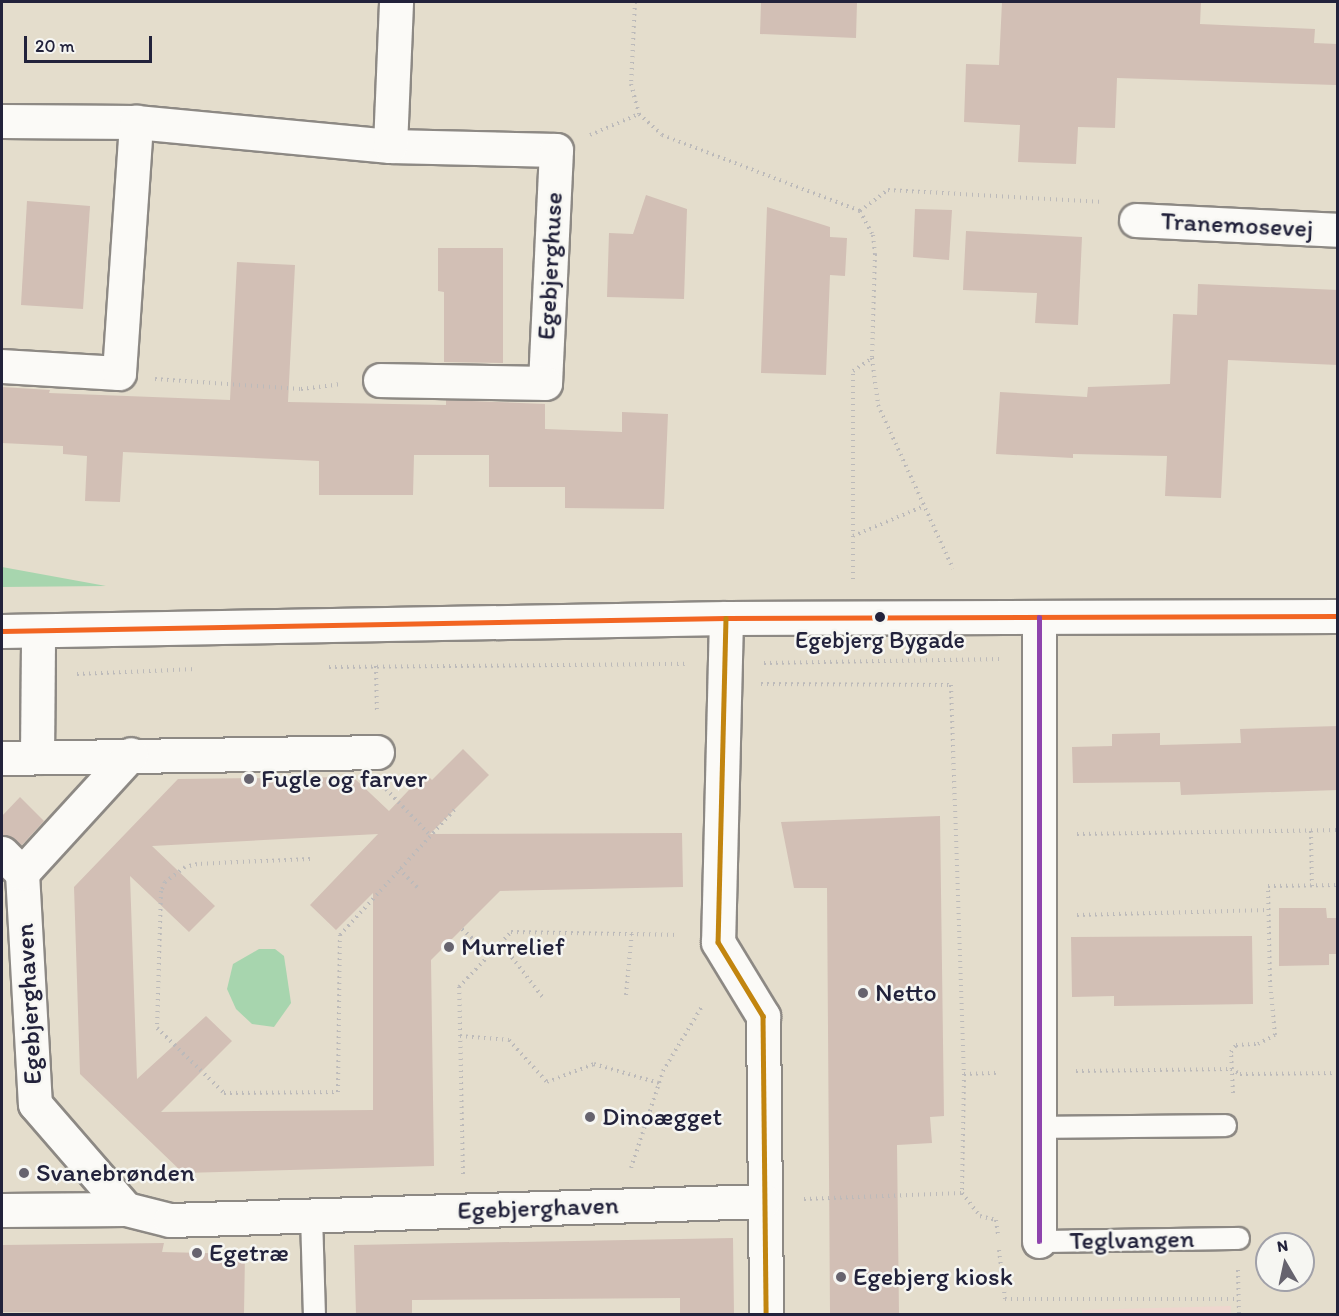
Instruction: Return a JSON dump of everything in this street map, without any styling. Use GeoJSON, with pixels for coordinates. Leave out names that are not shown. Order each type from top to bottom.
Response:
{"type":"FeatureCollection","features":[{"type":"Feature","properties":{"kind":"street"},"geometry":{"type":"LineString","coordinates":[[390,146],[396,2]]}},
{"type":"Feature","properties":{"kind":"street"},"geometry":{"type":"LineString","coordinates":[[2,121],[136,122],[390,146],[555,150]]}},
{"type":"Feature","properties":{"kind":"street"},"geometry":{"type":"LineString","coordinates":[[2,366],[119,373],[136,122]]}},
{"type":"Feature","properties":{"kind":"street","name":"Egebjerghuse"},"geometry":{"type":"LineString","coordinates":[[380,380],[545,383],[555,150]]}},
{"type":"Feature","properties":{"kind":"street","name":"Tranemosevej"},"geometry":{"type":"LineString","coordinates":[[1136,220],[1338,231]]}},
{"type":"Feature","properties":{"kind":"street"},"geometry":{"type":"LineString","coordinates":[[2,632],[726,618],[1338,616]]}},
{"type":"Feature","properties":{"kind":"street","name":"Teglvangen"},"geometry":{"type":"LineString","coordinates":[[1039,617],[1039,1241]]}},
{"type":"Feature","properties":{"kind":"street"},"geometry":{"type":"LineString","coordinates":[[726,618],[718,942],[763,1016],[766,1314]]}},
{"type":"Feature","properties":{"kind":"street"},"geometry":{"type":"LineString","coordinates":[[37,757],[38,631]]}},
{"type":"Feature","properties":{"kind":"street"},"geometry":{"type":"LineString","coordinates":[[2,758],[131,754],[378,752]]}},
{"type":"Feature","properties":{"kind":"street","name":"Egebjerghaven"},"geometry":{"type":"LineString","coordinates":[[126,1209],[35,1104],[12,863],[131,754]]}},
{"type":"Feature","properties":{"kind":"street","name":"Egebjerghaven"},"geometry":{"type":"LineString","coordinates":[[2,1210],[126,1209],[170,1220],[764,1201]]}},
{"type":"Feature","properties":{"kind":"lane"},"geometry":{"type":"LineString","coordinates":[[1038,1127],[1225,1125]]}},
{"type":"Feature","properties":{"kind":"lane"},"geometry":{"type":"LineString","coordinates":[[311,1215],[314,1314]]}},
{"type":"Feature","properties":{"kind":"lane","name":"Teglvangen"},"geometry":{"type":"LineString","coordinates":[[1039,1241],[1238,1238]]}},
{"type":"Feature","properties":{"kind":"path"},"geometry":{"type":"LineString","coordinates":[[635,2],[631,84],[639,114],[662,135],[861,212],[873,234],[875,254],[872,358],[878,405],[953,569]]}},
{"type":"Feature","properties":{"kind":"path"},"geometry":{"type":"LineString","coordinates":[[555,150],[639,114]]}},
{"type":"Feature","properties":{"kind":"path"},"geometry":{"type":"LineString","coordinates":[[861,212],[888,190],[1136,204],[1136,220]]}},
{"type":"Feature","properties":{"kind":"path"},"geometry":{"type":"LineString","coordinates":[[853,617],[854,371],[872,358]]}},
{"type":"Feature","properties":{"kind":"path"},"geometry":{"type":"LineString","coordinates":[[119,373],[174,382],[301,389],[380,380]]}},
{"type":"Feature","properties":{"kind":"path"},"geometry":{"type":"LineString","coordinates":[[854,537],[924,506]]}},
{"type":"Feature","properties":{"kind":"path"},"geometry":{"type":"LineString","coordinates":[[724,674],[1040,658]]}},
{"type":"Feature","properties":{"kind":"path"},"geometry":{"type":"LineString","coordinates":[[318,667],[724,674],[951,685],[964,1074],[962,1193],[980,1216],[996,1220],[1005,1299],[1238,1299]]}},
{"type":"Feature","properties":{"kind":"path"},"geometry":{"type":"LineString","coordinates":[[38,676],[202,669]]}},
{"type":"Feature","properties":{"kind":"path"},"geometry":{"type":"LineString","coordinates":[[310,859],[197,864],[185,867],[165,882],[161,891],[158,1028],[224,1093],[338,1092],[340,935],[457,807]]}},
{"type":"Feature","properties":{"kind":"path"},"geometry":{"type":"LineString","coordinates":[[1039,835],[1338,830]]}},
{"type":"Feature","properties":{"kind":"path"},"geometry":{"type":"LineString","coordinates":[[1311,831],[1312,886]]}},
{"type":"Feature","properties":{"kind":"path"},"geometry":{"type":"LineString","coordinates":[[399,870],[419,889]]}},
{"type":"Feature","properties":{"kind":"path"},"geometry":{"type":"LineString","coordinates":[[1225,1125],[1235,1121],[1231,1052],[1236,1045],[1258,1044],[1275,1035],[1268,886],[1338,885]]}},
{"type":"Feature","properties":{"kind":"path"},"geometry":{"type":"LineString","coordinates":[[1039,916],[1268,910]]}},
{"type":"Feature","properties":{"kind":"path"},"geometry":{"type":"LineString","coordinates":[[462,929],[490,954]]}},
{"type":"Feature","properties":{"kind":"path"},"geometry":{"type":"LineString","coordinates":[[464,1210],[459,987],[490,954],[511,932],[664,933],[718,942]]}},
{"type":"Feature","properties":{"kind":"path"},"geometry":{"type":"LineString","coordinates":[[626,995],[632,932]]}},
{"type":"Feature","properties":{"kind":"path"},"geometry":{"type":"LineString","coordinates":[[501,943],[544,999]]}},
{"type":"Feature","properties":{"kind":"path"},"geometry":{"type":"LineString","coordinates":[[620,1206],[659,1083],[701,1008]]}},
{"type":"Feature","properties":{"kind":"path"},"geometry":{"type":"LineString","coordinates":[[460,1036],[509,1040],[547,1082],[594,1065],[659,1083]]}},
{"type":"Feature","properties":{"kind":"path"},"geometry":{"type":"LineString","coordinates":[[964,1074],[1231,1069],[1240,1074],[1338,1073]]}},
{"type":"Feature","properties":{"kind":"path"},"geometry":{"type":"LineString","coordinates":[[764,1201],[962,1193]]}},
{"type":"Feature","properties":{"kind":"path"},"geometry":{"type":"LineString","coordinates":[[1238,1238],[1239,1314]]}},
{"type":"Feature","properties":{"kind":"shaded area"},"geometry":{"type":"Polygon","coordinates":[[[1231,1306],[1231,1314],[1082,1314],[1082,1310],[1231,1306]]]}},
{"type":"Feature","properties":{"kind":"green space"},"geometry":{"type":"Polygon","coordinates":[[[2,567],[106,586],[2,587],[2,567]]]}},
{"type":"Feature","properties":{"kind":"green space"},"geometry":{"type":"Polygon","coordinates":[[[259,949],[275,949],[284,956],[291,1003],[274,1027],[252,1024],[236,1009],[227,989],[233,964],[259,949]]]}},
{"type":"Feature","properties":{"kind":"building"},"geometry":{"type":"Polygon","coordinates":[[[761,2],[857,2],[856,38],[760,34],[761,2]]]}},
{"type":"Feature","properties":{"kind":"building"},"geometry":{"type":"Polygon","coordinates":[[[1002,2],[1201,2],[1200,24],[1315,29],[1314,43],[1337,44],[1336,85],[1117,78],[1115,128],[1078,127],[1076,164],[1018,162],[1020,125],[964,122],[966,64],[999,65],[1002,2]]]}},
{"type":"Feature","properties":{"kind":"building"},"geometry":{"type":"Polygon","coordinates":[[[646,195],[687,209],[684,299],[607,297],[609,233],[633,234],[646,195]]]}},
{"type":"Feature","properties":{"kind":"building"},"geometry":{"type":"Polygon","coordinates":[[[27,201],[90,206],[83,309],[21,305],[27,201]]]}},
{"type":"Feature","properties":{"kind":"building"},"geometry":{"type":"Polygon","coordinates":[[[767,207],[830,227],[830,237],[847,238],[845,276],[830,275],[826,375],[761,373],[767,207]]]}},
{"type":"Feature","properties":{"kind":"building"},"geometry":{"type":"Polygon","coordinates":[[[915,209],[952,210],[949,260],[913,257],[915,209]]]}},
{"type":"Feature","properties":{"kind":"building"},"geometry":{"type":"Polygon","coordinates":[[[966,231],[1082,237],[1078,325],[1035,323],[1037,293],[963,290],[966,231]]]}},
{"type":"Feature","properties":{"kind":"building"},"geometry":{"type":"Polygon","coordinates":[[[438,248],[503,248],[503,363],[444,362],[444,292],[438,291],[438,248]]]}},
{"type":"Feature","properties":{"kind":"building"},"geometry":{"type":"Polygon","coordinates":[[[237,262],[295,265],[288,402],[446,405],[446,400],[545,404],[545,429],[622,432],[622,412],[668,414],[664,509],[565,508],[565,487],[489,487],[489,455],[414,455],[413,495],[319,495],[319,461],[123,452],[120,502],[85,501],[87,456],[63,454],[63,446],[2,443],[2,387],[50,390],[49,393],[230,400],[237,262]]]}},
{"type":"Feature","properties":{"kind":"building"},"geometry":{"type":"Polygon","coordinates":[[[1198,284],[1338,290],[1338,365],[1228,360],[1221,498],[1165,496],[1167,456],[1073,454],[1073,458],[996,454],[1000,392],[1087,397],[1088,387],[1170,384],[1173,314],[1197,315],[1198,284]]]}},
{"type":"Feature","properties":{"kind":"building"},"geometry":{"type":"Polygon","coordinates":[[[1338,726],[1338,790],[1181,795],[1180,782],[1073,783],[1072,747],[1112,746],[1112,734],[1160,733],[1160,745],[1241,743],[1240,729],[1338,726]]]}},
{"type":"Feature","properties":{"kind":"building"},"geometry":{"type":"Polygon","coordinates":[[[463,749],[489,775],[430,834],[682,833],[683,887],[500,891],[431,960],[434,1166],[183,1173],[80,1074],[74,887],[178,779],[353,777],[389,811],[425,773],[432,780],[463,749]],[[378,834],[152,846],[215,906],[189,932],[130,876],[137,1079],[206,1016],[232,1041],[161,1112],[373,1110],[373,893],[336,930],[310,905],[378,834]]]}},
{"type":"Feature","properties":{"kind":"building"},"geometry":{"type":"Polygon","coordinates":[[[20,797],[44,821],[21,846],[2,835],[2,816],[20,797]]]}},
{"type":"Feature","properties":{"kind":"building"},"geometry":{"type":"Polygon","coordinates":[[[940,816],[944,1116],[930,1117],[932,1143],[897,1145],[899,1314],[830,1314],[827,888],[794,888],[781,822],[940,816]]]}},
{"type":"Feature","properties":{"kind":"building"},"geometry":{"type":"Polygon","coordinates":[[[1279,908],[1326,908],[1327,918],[1338,918],[1338,954],[1329,954],[1329,965],[1279,966],[1279,908]]]}},
{"type":"Feature","properties":{"kind":"building"},"geometry":{"type":"Polygon","coordinates":[[[1252,936],[1253,1004],[1114,1006],[1114,996],[1072,997],[1071,937],[1252,936]]]}},
{"type":"Feature","properties":{"kind":"building"},"geometry":{"type":"Polygon","coordinates":[[[733,1238],[734,1314],[680,1314],[680,1298],[412,1300],[412,1314],[356,1314],[354,1245],[733,1238]]]}},
{"type":"Feature","properties":{"kind":"building"},"geometry":{"type":"Polygon","coordinates":[[[164,1243],[162,1252],[245,1254],[244,1314],[2,1312],[2,1245],[164,1243]]]}},
{"type":"Feature","properties":{"kind":"transit line"},"geometry":{"type":"LineString","coordinates":[[2,631],[726,618],[1338,616]]}},
{"type":"Feature","properties":{"kind":"transit line"},"geometry":{"type":"LineString","coordinates":[[1039,617],[1039,1241]]}},
{"type":"Feature","properties":{"kind":"transit line"},"geometry":{"type":"LineString","coordinates":[[726,618],[718,942],[763,1016],[766,1314]]}},
{"type":"Feature","properties":{"kind":"place","name":"Egebjerg Bygade"},"geometry":{"type":"Point","coordinates":[880,617]}},
{"type":"Feature","properties":{"kind":"place","name":"Fugle og farver"},"geometry":{"type":"Point","coordinates":[249,779]}},
{"type":"Feature","properties":{"kind":"place","name":"Murrelief"},"geometry":{"type":"Point","coordinates":[449,947]}},
{"type":"Feature","properties":{"kind":"place","name":"Netto"},"geometry":{"type":"Point","coordinates":[863,993]}},
{"type":"Feature","properties":{"kind":"place","name":"Dinoægget"},"geometry":{"type":"Point","coordinates":[590,1117]}},
{"type":"Feature","properties":{"kind":"place","name":"Svanebrønden"},"geometry":{"type":"Point","coordinates":[24,1173]}},
{"type":"Feature","properties":{"kind":"place","name":"Egetræ"},"geometry":{"type":"Point","coordinates":[197,1253]}},
{"type":"Feature","properties":{"kind":"place","name":"Egebjerg kiosk"},"geometry":{"type":"Point","coordinates":[841,1277]}}]}
